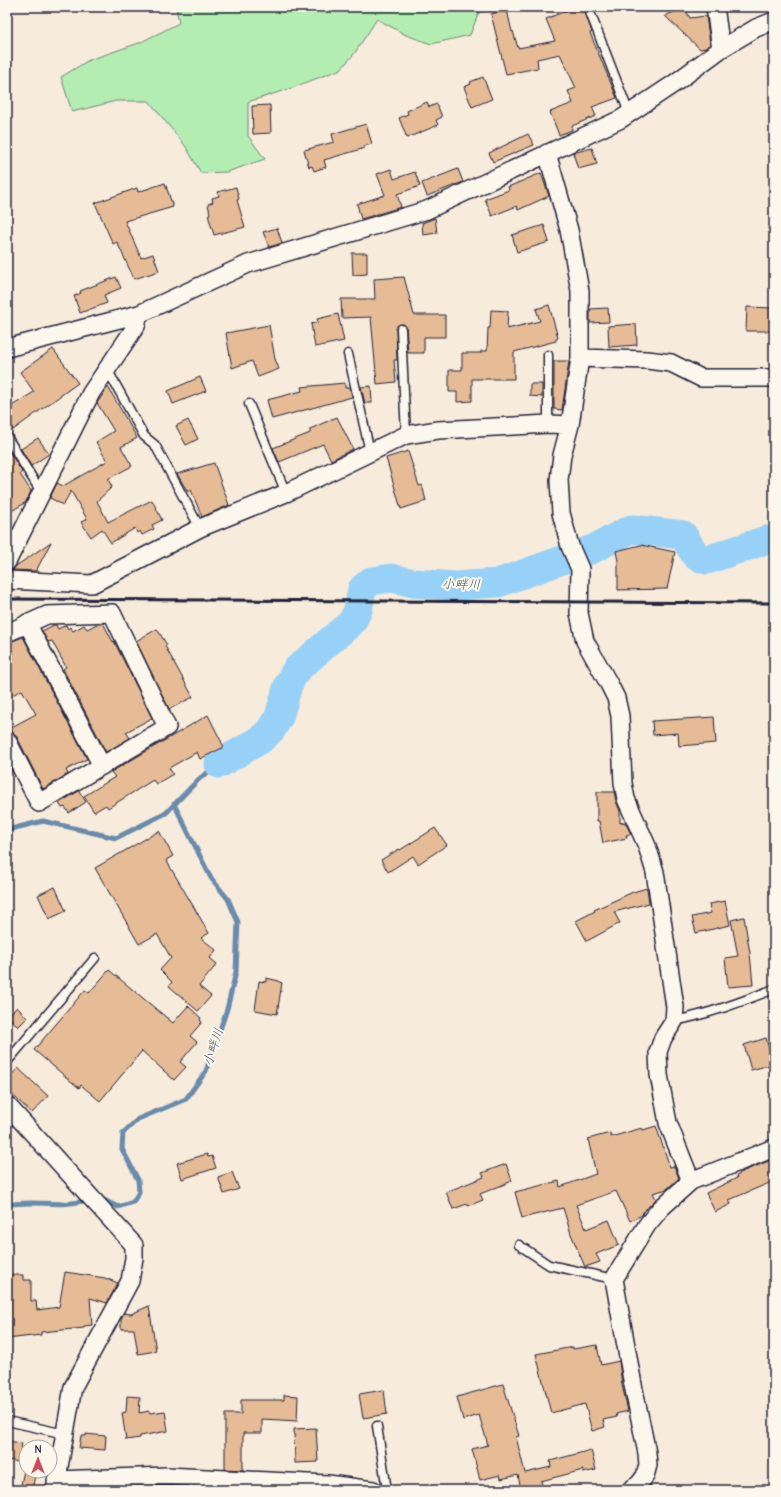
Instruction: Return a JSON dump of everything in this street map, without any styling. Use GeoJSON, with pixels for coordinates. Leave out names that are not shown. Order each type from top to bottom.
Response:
{"type":"FeatureCollection","features":[{"type":"Feature","properties":{"kind":"street"},"geometry":{"type":"LineString","coordinates":[[715,7],[721,49]]}},
{"type":"Feature","properties":{"kind":"street"},"geometry":{"type":"LineString","coordinates":[[7,348],[139,314],[248,264],[428,210],[621,119],[676,83],[721,49],[756,28],[774,22]]}},
{"type":"Feature","properties":{"kind":"street"},"geometry":{"type":"LineString","coordinates":[[547,153],[569,230],[580,291],[580,358],[570,425],[562,455],[559,480],[561,513],[570,546],[580,569],[579,613],[585,641],[616,698],[620,716],[623,783],[626,799],[646,846],[655,872],[676,1007],[674,1021],[663,1038],[658,1052],[659,1074],[668,1123],[691,1181]]}},
{"type":"Feature","properties":{"kind":"street"},"geometry":{"type":"LineString","coordinates":[[7,562],[91,393],[136,326],[139,314]]}},
{"type":"Feature","properties":{"kind":"street"},"geometry":{"type":"LineString","coordinates":[[580,358],[647,360],[671,363],[701,378],[774,378]]}},
{"type":"Feature","properties":{"kind":"street"},"geometry":{"type":"LineString","coordinates":[[7,580],[92,584],[200,528],[286,493],[406,435],[438,430],[548,424],[570,425]]}},
{"type":"Feature","properties":{"kind":"street"},"geometry":{"type":"LineString","coordinates":[[7,633],[47,615],[112,614],[167,727],[39,803],[7,740]]}},
{"type":"Feature","properties":{"kind":"street"},"geometry":{"type":"LineString","coordinates":[[27,623],[102,766]]}},
{"type":"Feature","properties":{"kind":"street"},"geometry":{"type":"LineString","coordinates":[[7,1105],[134,1245],[134,1258],[130,1281],[84,1364],[73,1387],[56,1485],[167,1476],[328,1484],[373,1490]]}},
{"type":"Feature","properties":{"kind":"street"},"geometry":{"type":"LineString","coordinates":[[630,1490],[639,1484],[645,1476],[648,1464],[614,1279],[646,1225],[661,1208],[691,1181],[774,1148]]}},
{"type":"Feature","properties":{"kind":"lane"},"geometry":{"type":"LineString","coordinates":[[588,7],[629,113]]}},
{"type":"Feature","properties":{"kind":"lane"},"geometry":{"type":"LineString","coordinates":[[401,329],[406,435]]}},
{"type":"Feature","properties":{"kind":"lane"},"geometry":{"type":"LineString","coordinates":[[348,354],[370,452]]}},
{"type":"Feature","properties":{"kind":"lane"},"geometry":{"type":"LineString","coordinates":[[548,355],[548,424]]}},
{"type":"Feature","properties":{"kind":"lane"},"geometry":{"type":"LineString","coordinates":[[107,369],[144,436],[155,445],[200,528]]}},
{"type":"Feature","properties":{"kind":"lane"},"geometry":{"type":"LineString","coordinates":[[249,404],[286,493]]}},
{"type":"Feature","properties":{"kind":"lane"},"geometry":{"type":"LineString","coordinates":[[7,437],[41,492]]}},
{"type":"Feature","properties":{"kind":"lane"},"geometry":{"type":"LineString","coordinates":[[7,1062],[95,958]]}},
{"type":"Feature","properties":{"kind":"lane"},"geometry":{"type":"LineString","coordinates":[[674,1021],[700,1016],[734,1005],[774,989]]}},
{"type":"Feature","properties":{"kind":"lane"},"geometry":{"type":"LineString","coordinates":[[519,1245],[549,1265],[614,1279]]}},
{"type":"Feature","properties":{"kind":"lane"},"geometry":{"type":"LineString","coordinates":[[7,1421],[65,1434]]}},
{"type":"Feature","properties":{"kind":"lane"},"geometry":{"type":"LineString","coordinates":[[377,1426],[387,1490]]}},
{"type":"Feature","properties":{"kind":"green space"},"geometry":{"type":"Polygon","coordinates":[[[176,7],[499,7],[479,12],[470,35],[431,44],[406,35],[377,19],[354,54],[341,69],[292,88],[248,102],[248,136],[265,159],[227,172],[201,173],[186,147],[149,101],[116,101],[72,112],[61,77],[89,60],[139,43],[179,23],[176,7]]]}},
{"type":"Feature","properties":{"kind":"building"},"geometry":{"type":"Polygon","coordinates":[[[575,7],[583,7],[592,32],[590,33],[617,98],[592,107],[596,116],[572,126],[572,130],[559,135],[550,112],[573,103],[568,91],[576,88],[560,54],[537,59],[538,68],[506,74],[491,14],[507,10],[512,32],[513,31],[518,48],[555,41],[546,19],[575,7]]]}},
{"type":"Feature","properties":{"kind":"building"},"geometry":{"type":"Polygon","coordinates":[[[684,7],[690,18],[706,16],[710,43],[706,48],[700,49],[665,16],[684,7]]]}},
{"type":"Feature","properties":{"kind":"building"},"geometry":{"type":"Polygon","coordinates":[[[483,77],[492,99],[472,107],[464,87],[471,84],[470,82],[483,77]]]}},
{"type":"Feature","properties":{"kind":"building"},"geometry":{"type":"Polygon","coordinates":[[[427,102],[429,107],[437,104],[442,117],[436,120],[438,125],[407,138],[399,118],[408,114],[407,111],[427,102]]]}},
{"type":"Feature","properties":{"kind":"building"},"geometry":{"type":"Polygon","coordinates":[[[270,105],[271,133],[253,134],[252,106],[270,105]]]}},
{"type":"Feature","properties":{"kind":"building"},"geometry":{"type":"Polygon","coordinates":[[[366,124],[372,144],[364,146],[365,148],[324,160],[326,167],[314,171],[312,166],[309,167],[304,150],[334,142],[332,134],[366,124]]]}},
{"type":"Feature","properties":{"kind":"building"},"geometry":{"type":"Polygon","coordinates":[[[528,134],[534,145],[493,162],[489,153],[528,134]]]}},
{"type":"Feature","properties":{"kind":"building"},"geometry":{"type":"Polygon","coordinates":[[[592,148],[597,164],[578,169],[573,153],[592,148]]]}},
{"type":"Feature","properties":{"kind":"building"},"geometry":{"type":"Polygon","coordinates":[[[391,169],[394,179],[415,172],[420,186],[397,194],[401,207],[361,219],[357,204],[385,195],[377,174],[391,169]]]}},
{"type":"Feature","properties":{"kind":"building"},"geometry":{"type":"Polygon","coordinates":[[[458,169],[463,182],[427,196],[422,183],[458,169]]]}},
{"type":"Feature","properties":{"kind":"building"},"geometry":{"type":"Polygon","coordinates":[[[541,173],[549,196],[518,210],[517,206],[492,216],[485,199],[509,190],[508,187],[541,173]]]}},
{"type":"Feature","properties":{"kind":"building"},"geometry":{"type":"Polygon","coordinates":[[[165,183],[173,207],[125,221],[141,258],[153,254],[159,271],[134,279],[117,242],[113,244],[95,203],[137,188],[138,192],[165,183]]]}},
{"type":"Feature","properties":{"kind":"building"},"geometry":{"type":"Polygon","coordinates":[[[236,187],[239,199],[237,200],[245,227],[214,235],[208,215],[210,214],[208,204],[213,202],[212,198],[219,196],[218,192],[236,187]]]}},
{"type":"Feature","properties":{"kind":"building"},"geometry":{"type":"Polygon","coordinates":[[[435,218],[437,233],[423,235],[422,223],[435,218]]]}},
{"type":"Feature","properties":{"kind":"building"},"geometry":{"type":"Polygon","coordinates":[[[544,225],[549,242],[517,252],[512,235],[544,225]]]}},
{"type":"Feature","properties":{"kind":"building"},"geometry":{"type":"Polygon","coordinates":[[[277,228],[282,243],[269,247],[263,232],[277,228]]]}},
{"type":"Feature","properties":{"kind":"building"},"geometry":{"type":"Polygon","coordinates":[[[352,253],[367,253],[367,274],[353,275],[352,253]]]}},
{"type":"Feature","properties":{"kind":"building"},"geometry":{"type":"Polygon","coordinates":[[[116,277],[121,288],[104,295],[107,303],[80,313],[74,296],[81,293],[80,291],[116,277]]]}},
{"type":"Feature","properties":{"kind":"building"},"geometry":{"type":"Polygon","coordinates":[[[404,277],[414,315],[445,315],[445,337],[424,337],[424,353],[408,353],[406,326],[403,324],[398,325],[396,329],[397,360],[394,360],[396,382],[377,384],[371,317],[342,318],[341,299],[375,299],[374,279],[404,277]]]}},
{"type":"Feature","properties":{"kind":"building"},"geometry":{"type":"Polygon","coordinates":[[[549,305],[558,338],[556,341],[514,352],[514,379],[472,379],[472,401],[457,402],[457,392],[449,392],[449,370],[462,370],[462,353],[481,353],[481,351],[487,351],[488,328],[490,328],[491,310],[508,311],[507,329],[540,321],[536,309],[549,305]]]}},
{"type":"Feature","properties":{"kind":"building"},"geometry":{"type":"Polygon","coordinates":[[[747,307],[774,308],[774,330],[746,331],[747,307]]]}},
{"type":"Feature","properties":{"kind":"building"},"geometry":{"type":"Polygon","coordinates":[[[608,308],[609,322],[590,323],[590,309],[608,308]]]}},
{"type":"Feature","properties":{"kind":"building"},"geometry":{"type":"Polygon","coordinates":[[[338,314],[344,341],[315,347],[311,324],[318,322],[317,319],[338,314]]]}},
{"type":"Feature","properties":{"kind":"building"},"geometry":{"type":"Polygon","coordinates":[[[636,324],[637,345],[609,347],[608,326],[636,324]]]}},
{"type":"Feature","properties":{"kind":"building"},"geometry":{"type":"Polygon","coordinates":[[[269,325],[275,359],[279,369],[258,377],[252,361],[232,368],[226,333],[269,325]]]}},
{"type":"Feature","properties":{"kind":"building"},"geometry":{"type":"Polygon","coordinates":[[[53,349],[78,383],[13,430],[7,421],[7,409],[34,392],[20,372],[53,349]]]}},
{"type":"Feature","properties":{"kind":"building"},"geometry":{"type":"Polygon","coordinates":[[[554,361],[569,361],[562,410],[554,409],[554,361]]]}},
{"type":"Feature","properties":{"kind":"building"},"geometry":{"type":"Polygon","coordinates":[[[200,377],[206,391],[173,404],[168,391],[200,377]]]}},
{"type":"Feature","properties":{"kind":"building"},"geometry":{"type":"Polygon","coordinates":[[[345,383],[345,388],[350,387],[352,397],[272,419],[267,400],[302,391],[301,387],[345,383]]]}},
{"type":"Feature","properties":{"kind":"building"},"geometry":{"type":"Polygon","coordinates":[[[530,384],[542,384],[542,397],[530,396],[530,384]]]}},
{"type":"Feature","properties":{"kind":"building"},"geometry":{"type":"Polygon","coordinates":[[[371,386],[372,403],[365,403],[361,387],[371,386]]]}},
{"type":"Feature","properties":{"kind":"building"},"geometry":{"type":"Polygon","coordinates":[[[108,387],[137,438],[121,447],[132,466],[108,479],[112,487],[97,501],[108,522],[152,500],[162,520],[152,525],[154,529],[142,535],[140,531],[137,533],[135,528],[111,543],[102,529],[91,537],[81,522],[87,519],[71,491],[63,505],[50,498],[57,483],[63,486],[107,461],[96,442],[114,431],[97,403],[108,387]]]}},
{"type":"Feature","properties":{"kind":"building"},"geometry":{"type":"Polygon","coordinates":[[[337,417],[353,449],[331,460],[323,444],[279,462],[273,448],[310,433],[310,429],[337,417]]]}},
{"type":"Feature","properties":{"kind":"building"},"geometry":{"type":"Polygon","coordinates":[[[188,420],[198,439],[186,445],[176,426],[188,420]]]}},
{"type":"Feature","properties":{"kind":"building"},"geometry":{"type":"Polygon","coordinates":[[[38,438],[49,454],[31,466],[21,449],[38,438]]]}},
{"type":"Feature","properties":{"kind":"building"},"geometry":{"type":"Polygon","coordinates":[[[9,451],[22,472],[20,474],[31,491],[26,502],[7,514],[7,452],[9,451]]]}},
{"type":"Feature","properties":{"kind":"building"},"geometry":{"type":"Polygon","coordinates":[[[408,451],[419,486],[422,485],[426,501],[401,509],[386,458],[408,451]]]}},
{"type":"Feature","properties":{"kind":"building"},"geometry":{"type":"Polygon","coordinates":[[[214,463],[229,505],[202,517],[191,490],[188,492],[177,474],[214,463]]]}},
{"type":"Feature","properties":{"kind":"building"},"geometry":{"type":"Polygon","coordinates":[[[51,542],[36,571],[13,570],[16,566],[51,542]]]}},
{"type":"Feature","properties":{"kind":"building"},"geometry":{"type":"Polygon","coordinates":[[[641,545],[675,552],[667,589],[618,590],[618,561],[616,551],[641,545]]]}},
{"type":"Feature","properties":{"kind":"building"},"geometry":{"type":"Polygon","coordinates":[[[99,623],[103,623],[113,642],[114,641],[152,718],[126,732],[130,738],[106,752],[63,669],[66,667],[52,641],[48,642],[42,631],[54,625],[56,625],[58,629],[66,625],[68,629],[70,627],[73,631],[84,625],[87,629],[99,623]]]}},
{"type":"Feature","properties":{"kind":"building"},"geometry":{"type":"Polygon","coordinates":[[[157,629],[167,645],[165,646],[193,697],[169,709],[136,641],[157,629]]]}},
{"type":"Feature","properties":{"kind":"building"},"geometry":{"type":"Polygon","coordinates":[[[23,637],[87,759],[66,770],[68,774],[43,789],[16,735],[8,729],[36,714],[22,690],[7,698],[7,643],[23,637]]]}},
{"type":"Feature","properties":{"kind":"building"},"geometry":{"type":"Polygon","coordinates":[[[208,715],[224,747],[200,759],[197,752],[169,768],[173,774],[156,784],[153,780],[108,808],[106,805],[94,812],[84,796],[115,777],[111,772],[208,715]]]}},
{"type":"Feature","properties":{"kind":"building"},"geometry":{"type":"Polygon","coordinates":[[[714,717],[716,743],[679,746],[678,733],[653,735],[652,721],[714,717]]]}},
{"type":"Feature","properties":{"kind":"building"},"geometry":{"type":"Polygon","coordinates":[[[79,791],[86,802],[69,813],[65,807],[62,808],[59,803],[79,791]]]}},
{"type":"Feature","properties":{"kind":"building"},"geometry":{"type":"Polygon","coordinates":[[[597,792],[614,792],[620,811],[620,823],[625,822],[631,834],[626,835],[627,838],[603,843],[599,821],[597,821],[597,792]]]}},
{"type":"Feature","properties":{"kind":"building"},"geometry":{"type":"Polygon","coordinates":[[[435,828],[447,845],[418,864],[413,856],[388,872],[381,860],[435,828]]]}},
{"type":"Feature","properties":{"kind":"building"},"geometry":{"type":"Polygon","coordinates":[[[159,831],[173,856],[166,860],[209,933],[201,938],[216,950],[210,958],[217,964],[199,986],[211,996],[198,1011],[169,986],[172,982],[160,970],[171,958],[157,934],[139,944],[95,868],[159,831]]]}},
{"type":"Feature","properties":{"kind":"building"},"geometry":{"type":"Polygon","coordinates":[[[55,887],[66,911],[49,919],[38,895],[55,887]]]}},
{"type":"Feature","properties":{"kind":"building"},"geometry":{"type":"Polygon","coordinates":[[[647,888],[649,903],[614,912],[620,923],[587,941],[576,921],[595,911],[594,910],[633,892],[647,888]]]}},
{"type":"Feature","properties":{"kind":"building"},"geometry":{"type":"Polygon","coordinates":[[[725,901],[730,925],[696,933],[692,917],[711,913],[709,904],[725,901]]]}},
{"type":"Feature","properties":{"kind":"building"},"geometry":{"type":"Polygon","coordinates":[[[744,917],[750,953],[753,985],[728,987],[725,958],[738,956],[731,920],[744,917]]]}},
{"type":"Feature","properties":{"kind":"building"},"geometry":{"type":"Polygon","coordinates":[[[109,970],[173,1023],[188,1006],[201,1018],[200,1020],[202,1022],[190,1036],[197,1042],[180,1062],[186,1067],[174,1080],[142,1051],[100,1101],[81,1085],[79,1088],[34,1050],[85,990],[89,993],[109,970]]]}},
{"type":"Feature","properties":{"kind":"building"},"geometry":{"type":"Polygon","coordinates":[[[266,978],[282,983],[277,1014],[255,1010],[259,981],[266,982],[266,978]]]}},
{"type":"Feature","properties":{"kind":"building"},"geometry":{"type":"Polygon","coordinates":[[[17,1007],[27,1018],[18,1027],[8,1016],[17,1007]]]}},
{"type":"Feature","properties":{"kind":"building"},"geometry":{"type":"Polygon","coordinates":[[[766,1038],[773,1064],[751,1070],[744,1045],[766,1038]]]}},
{"type":"Feature","properties":{"kind":"building"},"geometry":{"type":"Polygon","coordinates":[[[18,1068],[48,1096],[32,1113],[7,1090],[7,1080],[18,1068]]]}},
{"type":"Feature","properties":{"kind":"building"},"geometry":{"type":"Polygon","coordinates":[[[656,1126],[670,1167],[674,1166],[679,1178],[667,1189],[653,1193],[656,1199],[643,1212],[642,1215],[630,1221],[616,1191],[576,1205],[586,1229],[609,1220],[619,1245],[596,1254],[600,1262],[585,1267],[571,1234],[563,1208],[522,1218],[515,1192],[559,1181],[560,1187],[596,1174],[588,1139],[610,1133],[611,1137],[642,1128],[643,1130],[656,1126]]]}},
{"type":"Feature","properties":{"kind":"building"},"geometry":{"type":"Polygon","coordinates":[[[207,1154],[208,1157],[212,1156],[216,1168],[182,1179],[177,1163],[207,1154]]]}},
{"type":"Feature","properties":{"kind":"building"},"geometry":{"type":"Polygon","coordinates":[[[774,1159],[774,1181],[729,1200],[731,1204],[715,1212],[706,1193],[737,1178],[736,1176],[740,1174],[739,1173],[774,1159]]]}},
{"type":"Feature","properties":{"kind":"building"},"geometry":{"type":"Polygon","coordinates":[[[506,1164],[512,1181],[480,1194],[483,1200],[468,1206],[467,1204],[453,1209],[446,1192],[484,1177],[482,1173],[506,1164]]]}},
{"type":"Feature","properties":{"kind":"building"},"geometry":{"type":"Polygon","coordinates":[[[232,1172],[239,1189],[224,1194],[218,1177],[232,1172]]]}},
{"type":"Feature","properties":{"kind":"building"},"geometry":{"type":"Polygon","coordinates":[[[65,1272],[105,1278],[118,1283],[107,1303],[90,1298],[92,1325],[84,1326],[84,1328],[41,1332],[41,1335],[7,1339],[7,1275],[23,1275],[23,1280],[31,1280],[31,1301],[36,1301],[37,1310],[59,1307],[65,1272]]]}},
{"type":"Feature","properties":{"kind":"building"},"geometry":{"type":"Polygon","coordinates":[[[149,1306],[156,1351],[138,1354],[134,1329],[121,1329],[121,1319],[124,1313],[131,1314],[149,1306]]]}},
{"type":"Feature","properties":{"kind":"building"},"geometry":{"type":"Polygon","coordinates":[[[597,1345],[601,1365],[619,1361],[622,1385],[628,1411],[616,1414],[617,1417],[603,1420],[605,1427],[592,1431],[585,1404],[551,1413],[536,1354],[573,1347],[573,1349],[597,1345]]]}},
{"type":"Feature","properties":{"kind":"building"},"geometry":{"type":"Polygon","coordinates":[[[503,1384],[519,1436],[516,1437],[525,1473],[551,1467],[550,1461],[591,1450],[596,1470],[583,1473],[583,1470],[541,1481],[543,1490],[521,1490],[518,1475],[501,1479],[500,1475],[480,1480],[472,1449],[488,1445],[479,1415],[463,1420],[457,1397],[503,1384]]]}},
{"type":"Feature","properties":{"kind":"building"},"geometry":{"type":"Polygon","coordinates":[[[384,1390],[387,1414],[363,1418],[359,1394],[384,1390]]]}},
{"type":"Feature","properties":{"kind":"building"},"geometry":{"type":"Polygon","coordinates":[[[284,1395],[298,1396],[297,1421],[262,1419],[262,1433],[243,1433],[243,1470],[225,1469],[225,1414],[241,1414],[241,1400],[284,1400],[284,1395]]]}},
{"type":"Feature","properties":{"kind":"building"},"geometry":{"type":"Polygon","coordinates":[[[127,1396],[140,1397],[139,1413],[149,1411],[150,1413],[165,1411],[168,1431],[126,1440],[122,1413],[126,1412],[127,1396]]]}},
{"type":"Feature","properties":{"kind":"building"},"geometry":{"type":"Polygon","coordinates":[[[316,1428],[318,1462],[295,1463],[294,1429],[316,1428]]]}},
{"type":"Feature","properties":{"kind":"building"},"geometry":{"type":"Polygon","coordinates":[[[86,1434],[106,1436],[105,1450],[79,1448],[81,1436],[86,1436],[86,1434]]]}},
{"type":"Feature","properties":{"kind":"building"},"geometry":{"type":"Polygon","coordinates":[[[7,1441],[18,1442],[18,1462],[7,1460],[7,1441]]]}},
{"type":"Feature","properties":{"kind":"building"},"geometry":{"type":"Polygon","coordinates":[[[22,1479],[34,1479],[32,1490],[20,1490],[22,1479]]]}},
{"type":"Feature","properties":{"kind":"waterway","name":"小畔川"},"geometry":{"type":"LineString","coordinates":[[219,764],[260,740],[272,729],[279,717],[288,685],[296,670],[352,622],[358,610],[362,589],[371,581],[392,578],[413,583],[456,586],[498,583],[593,549],[631,529],[683,535],[696,556],[707,560],[766,540],[774,540]]}},
{"type":"Feature","properties":{"kind":"waterway"},"geometry":{"type":"LineString","coordinates":[[7,830],[43,821],[116,838],[166,813],[199,779],[219,764]]}},
{"type":"Feature","properties":{"kind":"waterway","name":"小畔川"},"geometry":{"type":"LineString","coordinates":[[100,1198],[118,1207],[133,1202],[139,1192],[138,1180],[122,1149],[123,1133],[138,1119],[186,1099],[206,1071],[227,1009],[236,972],[238,922],[228,899],[211,878],[174,804]]}},
{"type":"Feature","properties":{"kind":"waterway","name":"小畔川"},"geometry":{"type":"LineString","coordinates":[[7,1205],[17,1203],[59,1204],[79,1202],[89,1199]]}},
{"type":"Feature","properties":{"kind":"railway"},"geometry":{"type":"LineString","coordinates":[[7,599],[774,603]]}}]}
